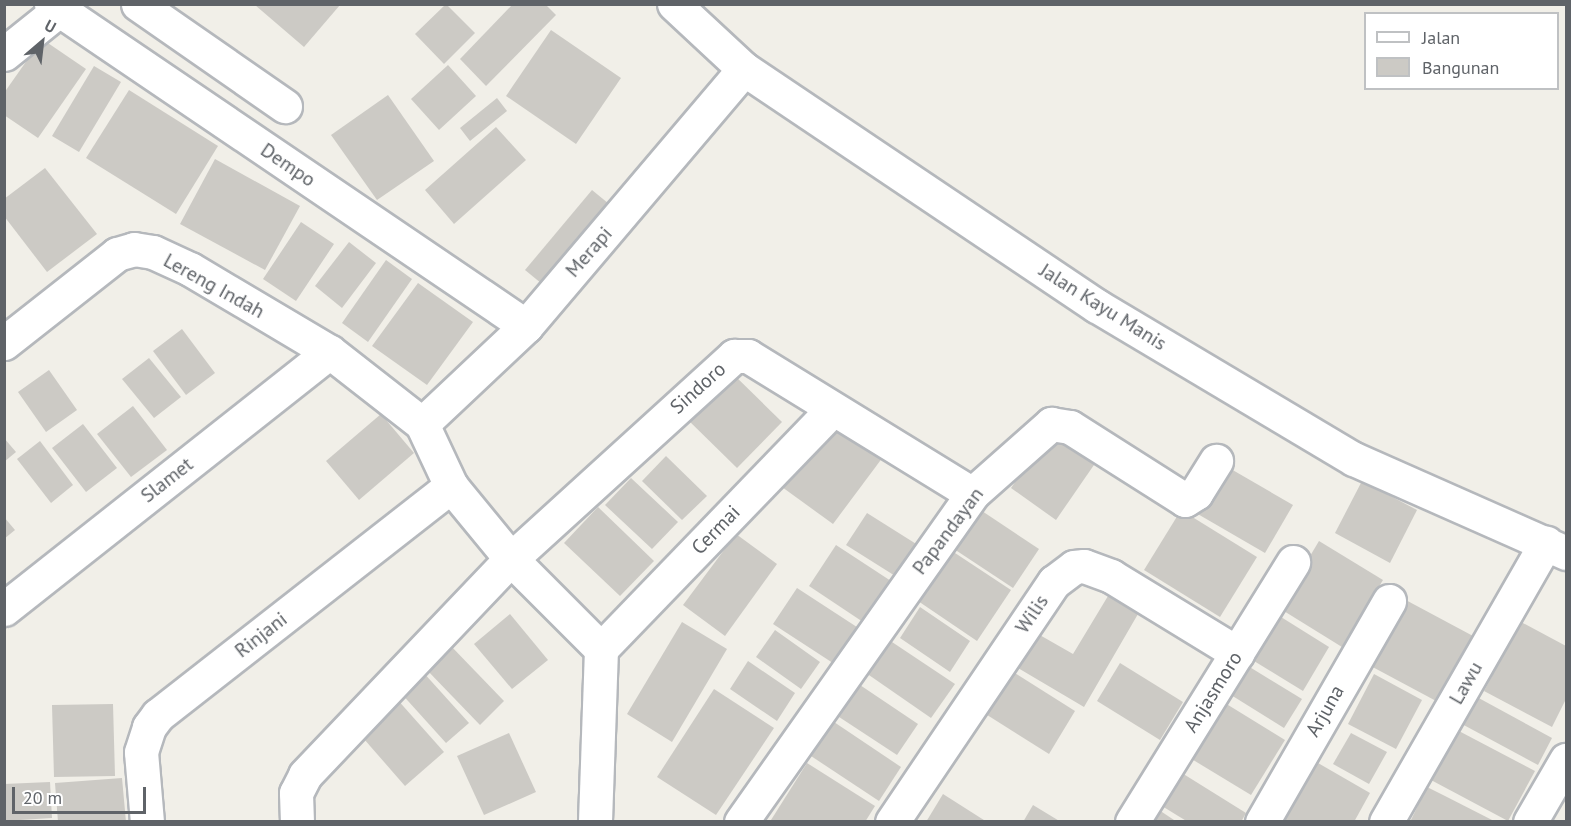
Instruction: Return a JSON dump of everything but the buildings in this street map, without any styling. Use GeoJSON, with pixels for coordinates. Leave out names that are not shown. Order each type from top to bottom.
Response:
{"type":"FeatureCollection","features":[{"type":"Feature","properties":{"kind":"street"},"geometry":{"type":"LineString","coordinates":[[138,4],[285,106]]}},
{"type":"Feature","properties":{"kind":"street","name":"Jalan Kayu Manis"},"geometry":{"type":"LineString","coordinates":[[674,4],[744,69],[1097,306],[1333,447],[1556,548]]}},
{"type":"Feature","properties":{"kind":"street"},"geometry":{"type":"LineString","coordinates":[[4,54],[55,7]]}},
{"type":"Feature","properties":{"kind":"street","name":"Dempo"},"geometry":{"type":"LineString","coordinates":[[55,7],[526,326]]}},
{"type":"Feature","properties":{"kind":"street","name":"Merapi"},"geometry":{"type":"LineString","coordinates":[[422,424],[526,326],[744,69]]}},
{"type":"Feature","properties":{"kind":"street","name":"Lereng Indah"},"geometry":{"type":"LineString","coordinates":[[4,343],[96,268],[134,249],[173,260],[330,352],[422,424]]}},
{"type":"Feature","properties":{"kind":"street","name":"Slamet"},"geometry":{"type":"LineString","coordinates":[[4,609],[330,352]]}},
{"type":"Feature","properties":{"kind":"street","name":"Sindoro"},"geometry":{"type":"LineString","coordinates":[[297,822],[296,793],[306,775],[511,559],[734,356],[748,356],[832,410],[972,494]]}},
{"type":"Feature","properties":{"kind":"street","name":"Cermai"},"geometry":{"type":"LineString","coordinates":[[601,649],[832,410]]}},
{"type":"Feature","properties":{"kind":"street"},"geometry":{"type":"LineString","coordinates":[[422,424],[451,486],[511,559],[601,649],[595,822]]}},
{"type":"Feature","properties":{"kind":"street","name":"Papandayan"},"geometry":{"type":"LineString","coordinates":[[741,822],[972,494],[1051,424],[1070,427],[1185,500],[1196,493],[1216,461]]}},
{"type":"Feature","properties":{"kind":"street","name":"Rinjani"},"geometry":{"type":"LineString","coordinates":[[147,822],[141,752],[148,727],[158,715],[451,486]]}},
{"type":"Feature","properties":{"kind":"street","name":"Lawu"},"geometry":{"type":"LineString","coordinates":[[1386,822],[1556,548]]}},
{"type":"Feature","properties":{"kind":"street","name":"Anjasmoro"},"geometry":{"type":"LineString","coordinates":[[1132,822],[1293,562]]}},
{"type":"Feature","properties":{"kind":"street","name":"Wilis"},"geometry":{"type":"LineString","coordinates":[[892,822],[1054,582],[1074,567],[1084,566],[1111,576],[1238,653]]}},
{"type":"Feature","properties":{"kind":"street","name":"Arjuna"},"geometry":{"type":"LineString","coordinates":[[1262,822],[1389,601]]}},
{"type":"Feature","properties":{"kind":"street"},"geometry":{"type":"LineString","coordinates":[[1530,822],[1566,760]]}}]}
